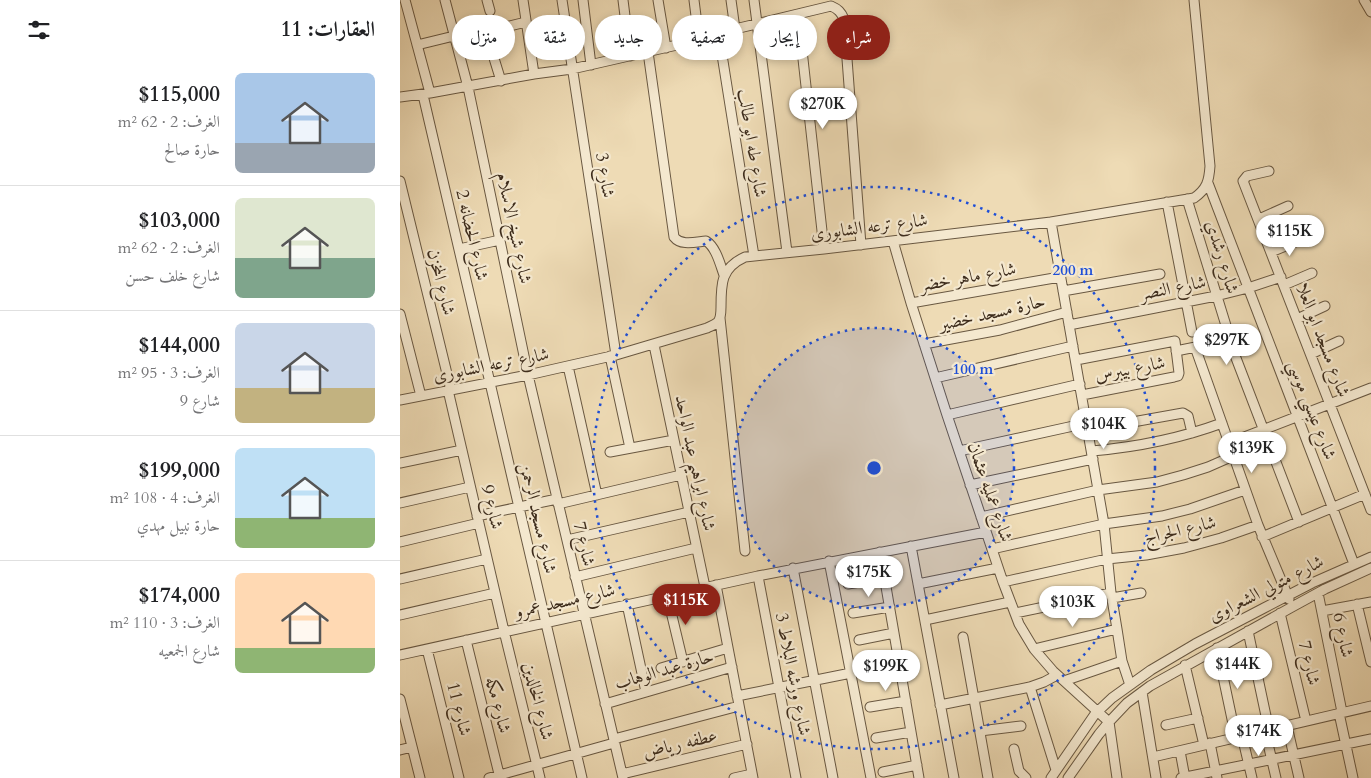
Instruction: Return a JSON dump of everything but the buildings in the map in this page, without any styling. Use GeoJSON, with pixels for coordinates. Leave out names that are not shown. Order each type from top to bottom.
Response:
{"type":"FeatureCollection","features":[{"type":"Feature","properties":{"kind":"street"},"geometry":{"type":"LineString","coordinates":[[405,0],[417,45],[426,94]]}},
{"type":"Feature","properties":{"kind":"street","name":"شارع شيخ الاسلام"},"geometry":{"type":"LineString","coordinates":[[445,0],[452,27]]}},
{"type":"Feature","properties":{"kind":"street"},"geometry":{"type":"LineString","coordinates":[[487,0],[490,11]]}},
{"type":"Feature","properties":{"kind":"street"},"geometry":{"type":"LineString","coordinates":[[523,0],[525,15]]}},
{"type":"Feature","properties":{"kind":"street","name":"شارع 3"},"geometry":{"type":"LineString","coordinates":[[562,0],[613,356],[630,448]]}},
{"type":"Feature","properties":{"kind":"street"},"geometry":{"type":"LineString","coordinates":[[583,0],[591,64]]}},
{"type":"Feature","properties":{"kind":"street"},"geometry":{"type":"LineString","coordinates":[[622,0],[624,15]]}},
{"type":"Feature","properties":{"kind":"street"},"geometry":{"type":"LineString","coordinates":[[658,0],[666,48]]}},
{"type":"Feature","properties":{"kind":"street"},"geometry":{"type":"LineString","coordinates":[[694,0],[696,15]]}},
{"type":"Feature","properties":{"kind":"street"},"geometry":{"type":"LineString","coordinates":[[732,0],[734,15]]}},
{"type":"Feature","properties":{"kind":"street"},"geometry":{"type":"LineString","coordinates":[[754,0],[755,15]]}},
{"type":"Feature","properties":{"kind":"street"},"geometry":{"type":"LineString","coordinates":[[1194,0],[1210,166],[1208,183]]}},
{"type":"Feature","properties":{"kind":"street"},"geometry":{"type":"LineString","coordinates":[[1364,0],[1371,12]]}},
{"type":"Feature","properties":{"kind":"street"},"geometry":{"type":"LineString","coordinates":[[794,15],[831,6],[841,12],[844,19],[861,244]]}},
{"type":"Feature","properties":{"kind":"street"},"geometry":{"type":"LineString","coordinates":[[798,14],[824,249]]}},
{"type":"Feature","properties":{"kind":"street"},"geometry":{"type":"LineString","coordinates":[[417,45],[452,39]]}},
{"type":"Feature","properties":{"kind":"street"},"geometry":{"type":"LineString","coordinates":[[662,49],[672,47]]}},
{"type":"Feature","properties":{"kind":"street","name":"شارع شيخ الاسلام"},"geometry":{"type":"LineString","coordinates":[[461,60],[528,375]]}},
{"type":"Feature","properties":{"kind":"street"},"geometry":{"type":"LineString","coordinates":[[495,60],[501,81]]}},
{"type":"Feature","properties":{"kind":"street"},"geometry":{"type":"LineString","coordinates":[[532,60],[534,74]]}},
{"type":"Feature","properties":{"kind":"street"},"geometry":{"type":"LineString","coordinates":[[400,97],[468,87],[610,60]]}},
{"type":"Feature","properties":{"kind":"street"},"geometry":{"type":"LineString","coordinates":[[649,60],[674,237],[681,243],[709,243],[724,275],[721,284],[720,318],[745,551]]}},
{"type":"Feature","properties":{"kind":"street","name":"شارع طه ابو طالب"},"geometry":{"type":"LineString","coordinates":[[723,60],[754,256]]}},
{"type":"Feature","properties":{"kind":"street"},"geometry":{"type":"LineString","coordinates":[[761,60],[787,252]]}},
{"type":"Feature","properties":{"kind":"street","name":"شارع الحضانه 2"},"geometry":{"type":"LineString","coordinates":[[426,94],[489,382]]}},
{"type":"Feature","properties":{"kind":"street","name":"شارع مسجد ابو العلا"},"geometry":{"type":"LineString","coordinates":[[1269,171],[1247,176],[1244,181],[1371,510]]}},
{"type":"Feature","properties":{"kind":"street","name":"شارع المخزن"},"geometry":{"type":"LineString","coordinates":[[400,181],[450,390]]}},
{"type":"Feature","properties":{"kind":"street","name":"شارع ترعه الشابورى"},"geometry":{"type":"LineString","coordinates":[[724,275],[736,261],[745,257],[1051,222],[1194,198],[1201,194],[1208,183]]}},
{"type":"Feature","properties":{"kind":"street","name":"شارع عيسي موسي"},"geometry":{"type":"LineString","coordinates":[[1208,183],[1354,564]]}},
{"type":"Feature","properties":{"kind":"street","name":"شارع رشدي"},"geometry":{"type":"LineString","coordinates":[[1187,199],[1230,340],[1299,522]]}},
{"type":"Feature","properties":{"kind":"street"},"geometry":{"type":"LineString","coordinates":[[1166,202],[1192,332]]}},
{"type":"Feature","properties":{"kind":"street"},"geometry":{"type":"LineString","coordinates":[[1259,219],[1288,206]]}},
{"type":"Feature","properties":{"kind":"street"},"geometry":{"type":"LineString","coordinates":[[1051,222],[1104,524],[1111,596],[1122,661],[1130,685]]}},
{"type":"Feature","properties":{"kind":"street"},"geometry":{"type":"LineString","coordinates":[[459,249],[500,240]]}},
{"type":"Feature","properties":{"kind":"street","name":"شارع عمليه عثمان"},"geometry":{"type":"LineString","coordinates":[[893,240],[924,344],[1014,614],[1034,649],[1060,678],[1109,722]]}},
{"type":"Feature","properties":{"kind":"street"},"geometry":{"type":"LineString","coordinates":[[1271,252],[1300,240]]}},
{"type":"Feature","properties":{"kind":"street"},"geometry":{"type":"LineString","coordinates":[[1282,281],[1312,273]]}},
{"type":"Feature","properties":{"kind":"street"},"geometry":{"type":"LineString","coordinates":[[1062,291],[1160,274]]}},
{"type":"Feature","properties":{"kind":"street","name":"شارع ماهر خضر"},"geometry":{"type":"LineString","coordinates":[[911,303],[1060,277]]}},
{"type":"Feature","properties":{"kind":"street","name":"شارع النصر"},"geometry":{"type":"LineString","coordinates":[[1069,324],[1216,296],[1282,281]]}},
{"type":"Feature","properties":{"kind":"street"},"geometry":{"type":"LineString","coordinates":[[1297,319],[1325,306]]}},
{"type":"Feature","properties":{"kind":"street","name":"حارة مسجد خضير"},"geometry":{"type":"LineString","coordinates":[[924,344],[1000,330],[1066,312]]}},
{"type":"Feature","properties":{"kind":"street"},"geometry":{"type":"LineString","coordinates":[[400,314],[421,396]]}},
{"type":"Feature","properties":{"kind":"street","name":"شارع ترعه الشابورى"},"geometry":{"type":"LineString","coordinates":[[400,400],[613,356],[707,328],[720,318]]}},
{"type":"Feature","properties":{"kind":"street"},"geometry":{"type":"LineString","coordinates":[[1176,351],[1230,340]]}},
{"type":"Feature","properties":{"kind":"street","name":"شارع بيبرس"},"geometry":{"type":"LineString","coordinates":[[1076,360],[1174,341],[1176,351],[1179,373],[1176,377],[1082,394]]}},
{"type":"Feature","properties":{"kind":"street"},"geometry":{"type":"LineString","coordinates":[[1311,354],[1339,341]]}},
{"type":"Feature","properties":{"kind":"street","name":"شارع ابراهيم عبد الواحد"},"geometry":{"type":"LineString","coordinates":[[654,345],[704,587]]}},
{"type":"Feature","properties":{"kind":"street"},"geometry":{"type":"LineString","coordinates":[[935,378],[1073,346]]}},
{"type":"Feature","properties":{"kind":"street"},"geometry":{"type":"LineString","coordinates":[[1195,347],[1262,537],[1292,607]]}},
{"type":"Feature","properties":{"kind":"street"},"geometry":{"type":"LineString","coordinates":[[568,366],[596,495]]}},
{"type":"Feature","properties":{"kind":"street","name":"شارع 7"},"geometry":{"type":"LineString","coordinates":[[528,375],[622,776]]}},
{"type":"Feature","properties":{"kind":"street","name":"شارع مسجد الرحمن"},"geometry":{"type":"LineString","coordinates":[[489,382],[582,778]]}},
{"type":"Feature","properties":{"kind":"street"},"geometry":{"type":"LineString","coordinates":[[947,415],[1080,384]]}},
{"type":"Feature","properties":{"kind":"street"},"geometry":{"type":"LineString","coordinates":[[1229,444],[1371,388]]}},
{"type":"Feature","properties":{"kind":"street","name":"شارع 9"},"geometry":{"type":"LineString","coordinates":[[450,390],[470,487],[504,631]]}},
{"type":"Feature","properties":{"kind":"street"},"geometry":{"type":"LineString","coordinates":[[959,451],[1088,427],[1183,413],[1188,416],[1192,433]]}},
{"type":"Feature","properties":{"kind":"street"},"geometry":{"type":"LineString","coordinates":[[970,485],[1092,455],[1159,442],[1222,423]]}},
{"type":"Feature","properties":{"kind":"street"},"geometry":{"type":"LineString","coordinates":[[610,452],[674,440]]}},
{"type":"Feature","properties":{"kind":"street"},"geometry":{"type":"LineString","coordinates":[[400,463],[462,450]]}},
{"type":"Feature","properties":{"kind":"street"},"geometry":{"type":"LineString","coordinates":[[981,517],[1098,490],[1157,482],[1208,467],[1233,456]]}},
{"type":"Feature","properties":{"kind":"street"},"geometry":{"type":"LineString","coordinates":[[400,542],[518,507],[596,495],[681,475]]}},
{"type":"Feature","properties":{"kind":"street"},"geometry":{"type":"LineString","coordinates":[[400,503],[470,487]]}},
{"type":"Feature","properties":{"kind":"street"},"geometry":{"type":"LineString","coordinates":[[992,549],[1104,524],[1171,514],[1245,490]]}},
{"type":"Feature","properties":{"kind":"street"},"geometry":{"type":"LineString","coordinates":[[1262,537],[1365,494]]}},
{"type":"Feature","properties":{"kind":"street"},"geometry":{"type":"LineString","coordinates":[[567,540],[689,512]]}},
{"type":"Feature","properties":{"kind":"street","name":"شارع الجراج"},"geometry":{"type":"LineString","coordinates":[[1003,582],[1107,559],[1146,555],[1184,548],[1258,525]]}},
{"type":"Feature","properties":{"kind":"street","name":"شارع مسجد عمرو"},"geometry":{"type":"LineString","coordinates":[[400,655],[793,568],[986,532]]}},
{"type":"Feature","properties":{"kind":"street"},"geometry":{"type":"LineString","coordinates":[[911,546],[954,778]]}},
{"type":"Feature","properties":{"kind":"street"},"geometry":{"type":"LineString","coordinates":[[575,577],[696,548]]}},
{"type":"Feature","properties":{"kind":"street"},"geometry":{"type":"LineString","coordinates":[[880,552],[919,778]]}},
{"type":"Feature","properties":{"kind":"street","name":"شارع متولي الشعراوى"},"geometry":{"type":"LineString","coordinates":[[1051,778],[1098,712],[1112,698],[1130,685],[1185,649],[1287,596],[1371,557]]}},
{"type":"Feature","properties":{"kind":"street"},"geometry":{"type":"LineString","coordinates":[[400,579],[487,559]]}},
{"type":"Feature","properties":{"kind":"street"},"geometry":{"type":"LineString","coordinates":[[829,561],[871,778]]}},
{"type":"Feature","properties":{"kind":"street"},"geometry":{"type":"LineString","coordinates":[[793,568],[833,778]]}},
{"type":"Feature","properties":{"kind":"street"},"geometry":{"type":"LineString","coordinates":[[918,584],[998,568]]}},
{"type":"Feature","properties":{"kind":"street","name":"شارع متولي الشعراوى"},"geometry":{"type":"LineString","coordinates":[[1068,778],[1109,722],[1142,692],[1163,678],[1280,613],[1371,568]]}},
{"type":"Feature","properties":{"kind":"street","name":"شارع ورشه البلاط 3"},"geometry":{"type":"LineString","coordinates":[[758,576],[796,778]]}},
{"type":"Feature","properties":{"kind":"street"},"geometry":{"type":"LineString","coordinates":[[848,584],[884,578]]}},
{"type":"Feature","properties":{"kind":"street"},"geometry":{"type":"LineString","coordinates":[[716,585],[753,776],[734,778]]}},
{"type":"Feature","properties":{"kind":"street"},"geometry":{"type":"LineString","coordinates":[[400,615],[495,593]]}},
{"type":"Feature","properties":{"kind":"street"},"geometry":{"type":"LineString","coordinates":[[1014,614],[1111,596],[1141,593]]}},
{"type":"Feature","properties":{"kind":"street","name":"شارع 6"},"geometry":{"type":"LineString","coordinates":[[1318,593],[1353,778]]}},
{"type":"Feature","properties":{"kind":"street"},"geometry":{"type":"LineString","coordinates":[[667,595],[683,662]]}},
{"type":"Feature","properties":{"kind":"street"},"geometry":{"type":"LineString","coordinates":[[925,620],[1010,602]]}},
{"type":"Feature","properties":{"kind":"street"},"geometry":{"type":"LineString","coordinates":[[1322,611],[1371,602]]}},
{"type":"Feature","properties":{"kind":"street"},"geometry":{"type":"LineString","coordinates":[[627,604],[646,692]]}},
{"type":"Feature","properties":{"kind":"street"},"geometry":{"type":"LineString","coordinates":[[1357,604],[1371,662]]}},
{"type":"Feature","properties":{"kind":"street"},"geometry":{"type":"LineString","coordinates":[[853,613],[890,607]]}},
{"type":"Feature","properties":{"kind":"street","name":"شارع 7"},"geometry":{"type":"LineString","coordinates":[[1280,613],[1306,722]]}},
{"type":"Feature","properties":{"kind":"street"},"geometry":{"type":"LineString","coordinates":[[1034,649],[1117,629]]}},
{"type":"Feature","properties":{"kind":"street","name":"شارع الخالدين"},"geometry":{"type":"LineString","coordinates":[[504,631],[540,778]]}},
{"type":"Feature","properties":{"kind":"street"},"geometry":{"type":"LineString","coordinates":[[1248,631],[1276,778]]}},
{"type":"Feature","properties":{"kind":"street"},"geometry":{"type":"LineString","coordinates":[[859,640],[894,633]]}},
{"type":"Feature","properties":{"kind":"street"},"geometry":{"type":"LineString","coordinates":[[963,638],[988,778]]}},
{"type":"Feature","properties":{"kind":"street","name":"شارع مكه"},"geometry":{"type":"LineString","coordinates":[[466,640],[499,777]]}},
{"type":"Feature","properties":{"kind":"street"},"geometry":{"type":"LineString","coordinates":[[661,668],[728,648]]}},
{"type":"Feature","properties":{"kind":"street"},"geometry":{"type":"LineString","coordinates":[[1217,648],[1239,737],[1252,778]]}},
{"type":"Feature","properties":{"kind":"street","name":"شارع 11"},"geometry":{"type":"LineString","coordinates":[[427,649],[459,778]]}},
{"type":"Feature","properties":{"kind":"street"},"geometry":{"type":"LineString","coordinates":[[940,704],[1030,687],[1122,661]]}},
{"type":"Feature","properties":{"kind":"street"},"geometry":{"type":"LineString","coordinates":[[1186,665],[1198,718],[1216,775]]}},
{"type":"Feature","properties":{"kind":"street","name":"حارة عبد الوهاب"},"geometry":{"type":"LineString","coordinates":[[605,704],[732,667]]}},
{"type":"Feature","properties":{"kind":"street"},"geometry":{"type":"LineString","coordinates":[[865,674],[900,668]]}},
{"type":"Feature","properties":{"kind":"street"},"geometry":{"type":"LineString","coordinates":[[738,696],[851,673]]}},
{"type":"Feature","properties":{"kind":"street"},"geometry":{"type":"LineString","coordinates":[[1030,687],[1056,770]]}},
{"type":"Feature","properties":{"kind":"street"},"geometry":{"type":"LineString","coordinates":[[1142,692],[1156,778]]}},
{"type":"Feature","properties":{"kind":"street"},"geometry":{"type":"LineString","coordinates":[[870,707],[906,700]]}},
{"type":"Feature","properties":{"kind":"street"},"geometry":{"type":"LineString","coordinates":[[401,705],[420,778]]}},
{"type":"Feature","properties":{"kind":"street"},"geometry":{"type":"LineString","coordinates":[[489,778],[499,777],[614,741],[739,706]]}},
{"type":"Feature","properties":{"kind":"street"},"geometry":{"type":"LineString","coordinates":[[1153,758],[1371,706]]}},
{"type":"Feature","properties":{"kind":"street"},"geometry":{"type":"LineString","coordinates":[[1166,725],[1198,718]]}},
{"type":"Feature","properties":{"kind":"street"},"geometry":{"type":"LineString","coordinates":[[1109,722],[1117,778]]}},
{"type":"Feature","properties":{"kind":"street"},"geometry":{"type":"LineString","coordinates":[[980,731],[1021,726]]}},
{"type":"Feature","properties":{"kind":"street"},"geometry":{"type":"LineString","coordinates":[[1287,726],[1299,778]]}},
{"type":"Feature","properties":{"kind":"street"},"geometry":{"type":"LineString","coordinates":[[876,738],[911,732]]}},
{"type":"Feature","properties":{"kind":"street"},"geometry":{"type":"LineString","coordinates":[[1180,751],[1184,778],[1216,775],[1248,765],[1371,739]]}},
{"type":"Feature","properties":{"kind":"street","name":"عطفه رياض"},"geometry":{"type":"LineString","coordinates":[[622,776],[747,744]]}},
{"type":"Feature","properties":{"kind":"street"},"geometry":{"type":"LineString","coordinates":[[400,750],[412,747]]}},
{"type":"Feature","properties":{"kind":"street"},"geometry":{"type":"LineString","coordinates":[[1014,749],[1019,771],[1026,778]]}},
{"type":"Feature","properties":{"kind":"street"},"geometry":{"type":"LineString","coordinates":[[883,772],[917,765]]}},
{"type":"Feature","properties":{"kind":"street"},"geometry":{"type":"LineString","coordinates":[[1076,767],[1078,778]]}}]}
